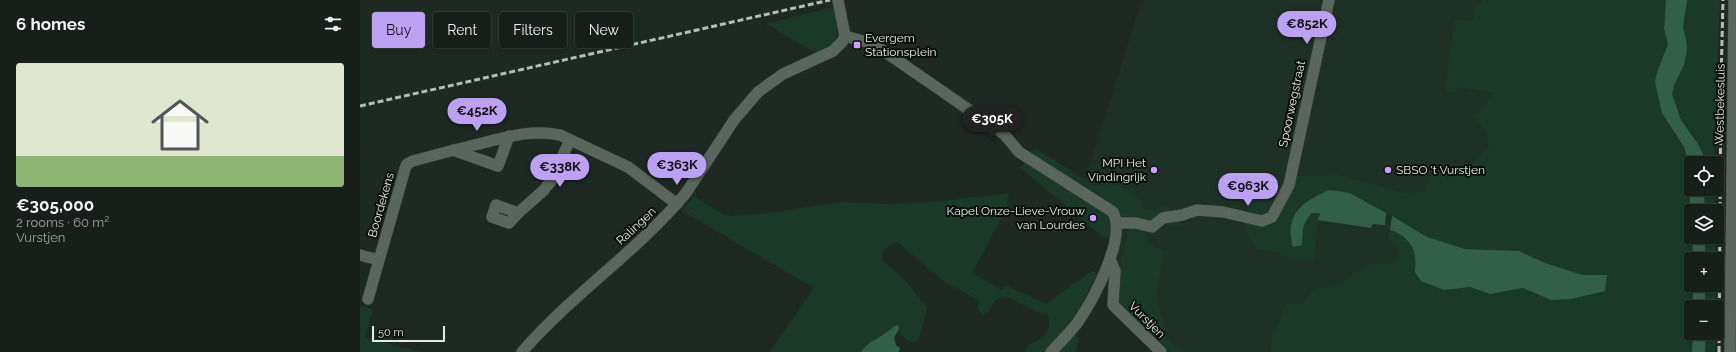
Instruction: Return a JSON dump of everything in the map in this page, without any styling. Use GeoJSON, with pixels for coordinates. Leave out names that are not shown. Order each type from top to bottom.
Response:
{"type":"FeatureCollection","features":[{"type":"Feature","properties":{"kind":"street"},"geometry":{"type":"LineString","coordinates":[[838,0],[845,36],[870,43],[878,47],[1004,134],[1019,152],[1109,209],[1116,217],[1117,223]]}},
{"type":"Feature","properties":{"kind":"street","name":"Spoorwegstraat"},"geometry":{"type":"LineString","coordinates":[[1117,223],[1136,223],[1152,227],[1163,218],[1197,210],[1223,212],[1262,221],[1272,217],[1289,185],[1329,0]]}},
{"type":"Feature","properties":{"kind":"street","name":"Westbekesluis"},"geometry":{"type":"LineString","coordinates":[[1730,352],[1734,0]]}},
{"type":"Feature","properties":{"kind":"street","name":"Ralingen"},"geometry":{"type":"LineString","coordinates":[[522,352],[573,301],[677,204],[686,193],[734,120],[758,92],[782,74],[833,51],[842,42],[845,36]]}},
{"type":"Feature","properties":{"kind":"street","name":"Boordekens"},"geometry":{"type":"LineString","coordinates":[[368,299],[404,168],[407,164],[413,161],[509,136],[530,132],[552,133],[628,167],[677,204]]}},
{"type":"Feature","properties":{"kind":"street"},"geometry":{"type":"LineString","coordinates":[[453,150],[498,166],[509,136]]}},
{"type":"Feature","properties":{"kind":"street"},"geometry":{"type":"LineString","coordinates":[[518,213],[551,181],[570,140]]}},
{"type":"Feature","properties":{"kind":"street","name":"Vurstjen"},"geometry":{"type":"LineString","coordinates":[[1051,352],[1077,323],[1111,261],[1117,223]]}},
{"type":"Feature","properties":{"kind":"street"},"geometry":{"type":"LineString","coordinates":[[360,255],[379,260]]}},
{"type":"Feature","properties":{"kind":"street","name":"Vurstjen"},"geometry":{"type":"LineString","coordinates":[[1111,261],[1115,271],[1113,305],[1160,352]]}},
{"type":"Feature","properties":{"kind":"shaded area","name":"SBSO 't Vurstjen"},"geometry":{"type":"Polygon","coordinates":[[[1144,0],[1666,0],[1657,72],[1687,204],[1684,204],[1684,244],[1692,244],[1693,252],[1684,252],[1684,292],[1693,292],[1693,300],[1684,300],[1684,340],[1692,340],[1692,352],[1164,352],[1116,305],[1118,234],[1082,187],[1141,3],[1144,0]]]}},
{"type":"Feature","properties":{"kind":"shaded area"},"geometry":{"type":"Polygon","coordinates":[[[1482,0],[1666,0],[1664,29],[1668,44],[1657,72],[1675,134],[1684,147],[1687,156],[1684,156],[1684,196],[1690,196],[1690,204],[1684,204],[1684,244],[1692,244],[1692,252],[1684,252],[1684,292],[1693,292],[1693,300],[1684,300],[1684,340],[1693,340],[1692,352],[1270,352],[1272,338],[1287,302],[1298,304],[1305,303],[1312,291],[1317,287],[1335,286],[1365,267],[1377,263],[1389,263],[1399,259],[1398,249],[1388,238],[1390,230],[1403,236],[1412,247],[1415,258],[1415,272],[1444,290],[1470,287],[1490,294],[1523,288],[1551,300],[1606,275],[1582,275],[1545,263],[1519,251],[1465,249],[1427,237],[1350,193],[1329,190],[1311,198],[1297,211],[1303,228],[1305,221],[1312,213],[1320,213],[1314,260],[1291,260],[1283,254],[1256,249],[1245,229],[1251,195],[1274,202],[1286,177],[1336,174],[1412,195],[1424,190],[1429,183],[1431,170],[1442,168],[1446,179],[1457,174],[1489,148],[1486,131],[1474,117],[1494,93],[1456,87],[1456,92],[1445,91],[1455,19],[1473,21],[1476,4],[1481,5],[1482,0]]]}},
{"type":"Feature","properties":{"kind":"shaded area"},"geometry":{"type":"Polygon","coordinates":[[[1666,0],[1687,0],[1683,27],[1687,50],[1684,65],[1674,85],[1672,94],[1681,120],[1698,144],[1703,156],[1687,156],[1684,147],[1662,113],[1655,82],[1657,72],[1668,44],[1664,29],[1666,0]]]}},
{"type":"Feature","properties":{"kind":"shaded area"},"geometry":{"type":"Polygon","coordinates":[[[1687,0],[1720,0],[1714,156],[1703,156],[1698,144],[1681,120],[1672,94],[1674,85],[1684,65],[1686,39],[1683,27],[1687,0]]]}},
{"type":"Feature","properties":{"kind":"shaded area"},"geometry":{"type":"Polygon","coordinates":[[[834,7],[837,24],[836,44],[818,54],[766,24],[834,7]]]}},
{"type":"Feature","properties":{"kind":"shaded area"},"geometry":{"type":"Polygon","coordinates":[[[1035,148],[1095,186],[1119,185],[1141,200],[1143,210],[1151,210],[1163,205],[1175,213],[1181,227],[1143,221],[1148,244],[1164,251],[1156,298],[1166,329],[1161,334],[1183,352],[1166,352],[1119,306],[1119,274],[1122,255],[1128,234],[1128,221],[1122,217],[1111,226],[1112,235],[1106,238],[1102,236],[1021,168],[1035,148]]]}},
{"type":"Feature","properties":{"kind":"shaded area"},"geometry":{"type":"Polygon","coordinates":[[[1329,190],[1350,193],[1386,213],[1385,225],[1373,224],[1371,228],[1318,220],[1320,213],[1312,213],[1304,225],[1302,245],[1293,247],[1291,226],[1293,218],[1303,205],[1329,190]]]}},
{"type":"Feature","properties":{"kind":"shaded area"},"geometry":{"type":"Polygon","coordinates":[[[1009,193],[1006,210],[972,273],[1002,290],[1005,285],[1046,304],[1091,271],[1098,273],[1077,313],[1045,352],[1024,352],[1027,347],[1041,338],[1048,330],[1048,315],[1038,312],[1007,297],[996,300],[988,312],[982,315],[977,308],[979,301],[959,289],[948,285],[897,242],[886,248],[883,253],[882,260],[899,274],[927,308],[920,336],[917,341],[909,342],[901,335],[898,326],[892,328],[884,335],[869,343],[861,352],[770,352],[814,288],[682,211],[694,196],[723,214],[731,216],[763,214],[840,202],[891,204],[932,202],[1009,193]]]}},
{"type":"Feature","properties":{"kind":"shaded area"},"geometry":{"type":"Polygon","coordinates":[[[1690,196],[1704,196],[1705,204],[1690,204],[1690,196]]]}},
{"type":"Feature","properties":{"kind":"shaded area"},"geometry":{"type":"Polygon","coordinates":[[[1704,196],[1715,196],[1715,204],[1705,204],[1704,196]]]}},
{"type":"Feature","properties":{"kind":"shaded area"},"geometry":{"type":"Polygon","coordinates":[[[1392,216],[1427,237],[1465,249],[1519,251],[1545,263],[1582,275],[1607,275],[1605,291],[1571,299],[1551,300],[1523,288],[1490,294],[1470,287],[1444,290],[1421,281],[1415,272],[1415,258],[1412,247],[1403,236],[1390,230],[1392,216]]]}},
{"type":"Feature","properties":{"kind":"shaded area"},"geometry":{"type":"Polygon","coordinates":[[[1692,244],[1705,244],[1705,252],[1693,252],[1692,244]]]}},
{"type":"Feature","properties":{"kind":"shaded area"},"geometry":{"type":"Polygon","coordinates":[[[1705,244],[1715,244],[1715,252],[1705,252],[1705,244]]]}},
{"type":"Feature","properties":{"kind":"shaded area"},"geometry":{"type":"Polygon","coordinates":[[[1693,292],[1705,292],[1705,300],[1693,300],[1693,292]]]}},
{"type":"Feature","properties":{"kind":"shaded area"},"geometry":{"type":"Polygon","coordinates":[[[1705,292],[1715,292],[1715,300],[1705,300],[1705,292]]]}},
{"type":"Feature","properties":{"kind":"shaded area"},"geometry":{"type":"Polygon","coordinates":[[[360,306],[373,309],[365,338],[422,352],[360,352],[360,306]]]}},
{"type":"Feature","properties":{"kind":"shaded area"},"geometry":{"type":"Polygon","coordinates":[[[898,325],[899,329],[894,338],[896,345],[900,348],[899,352],[861,352],[869,343],[898,325]]]}},
{"type":"Feature","properties":{"kind":"shaded area"},"geometry":{"type":"Polygon","coordinates":[[[1072,334],[1079,338],[1076,352],[1053,352],[1072,334]]]}},
{"type":"Feature","properties":{"kind":"shaded area"},"geometry":{"type":"Polygon","coordinates":[[[1693,340],[1706,340],[1705,352],[1692,352],[1693,340]]]}},
{"type":"Feature","properties":{"kind":"shaded area"},"geometry":{"type":"Polygon","coordinates":[[[1706,340],[1715,340],[1715,352],[1705,352],[1706,340]]]}},
{"type":"Feature","properties":{"kind":"railway"},"geometry":{"type":"LineString","coordinates":[[360,106],[830,0]]}},
{"type":"Feature","properties":{"kind":"railway"},"geometry":{"type":"LineString","coordinates":[[1719,352],[1723,0]]}},
{"type":"Feature","properties":{"kind":"place","name":"Evergem Stationsplein"},"geometry":{"type":"Point","coordinates":[857,45]}},
{"type":"Feature","properties":{"kind":"place","name":"MPI Het Vindingrijk"},"geometry":{"type":"Point","coordinates":[1154,170]}},
{"type":"Feature","properties":{"kind":"place","name":"SBSO 't Vurstjen"},"geometry":{"type":"Point","coordinates":[1388,170]}},
{"type":"Feature","properties":{"kind":"place","name":"Kapel Onze-Lieve-Vrouw van Lourdes"},"geometry":{"type":"Point","coordinates":[1093,218]}}]}
